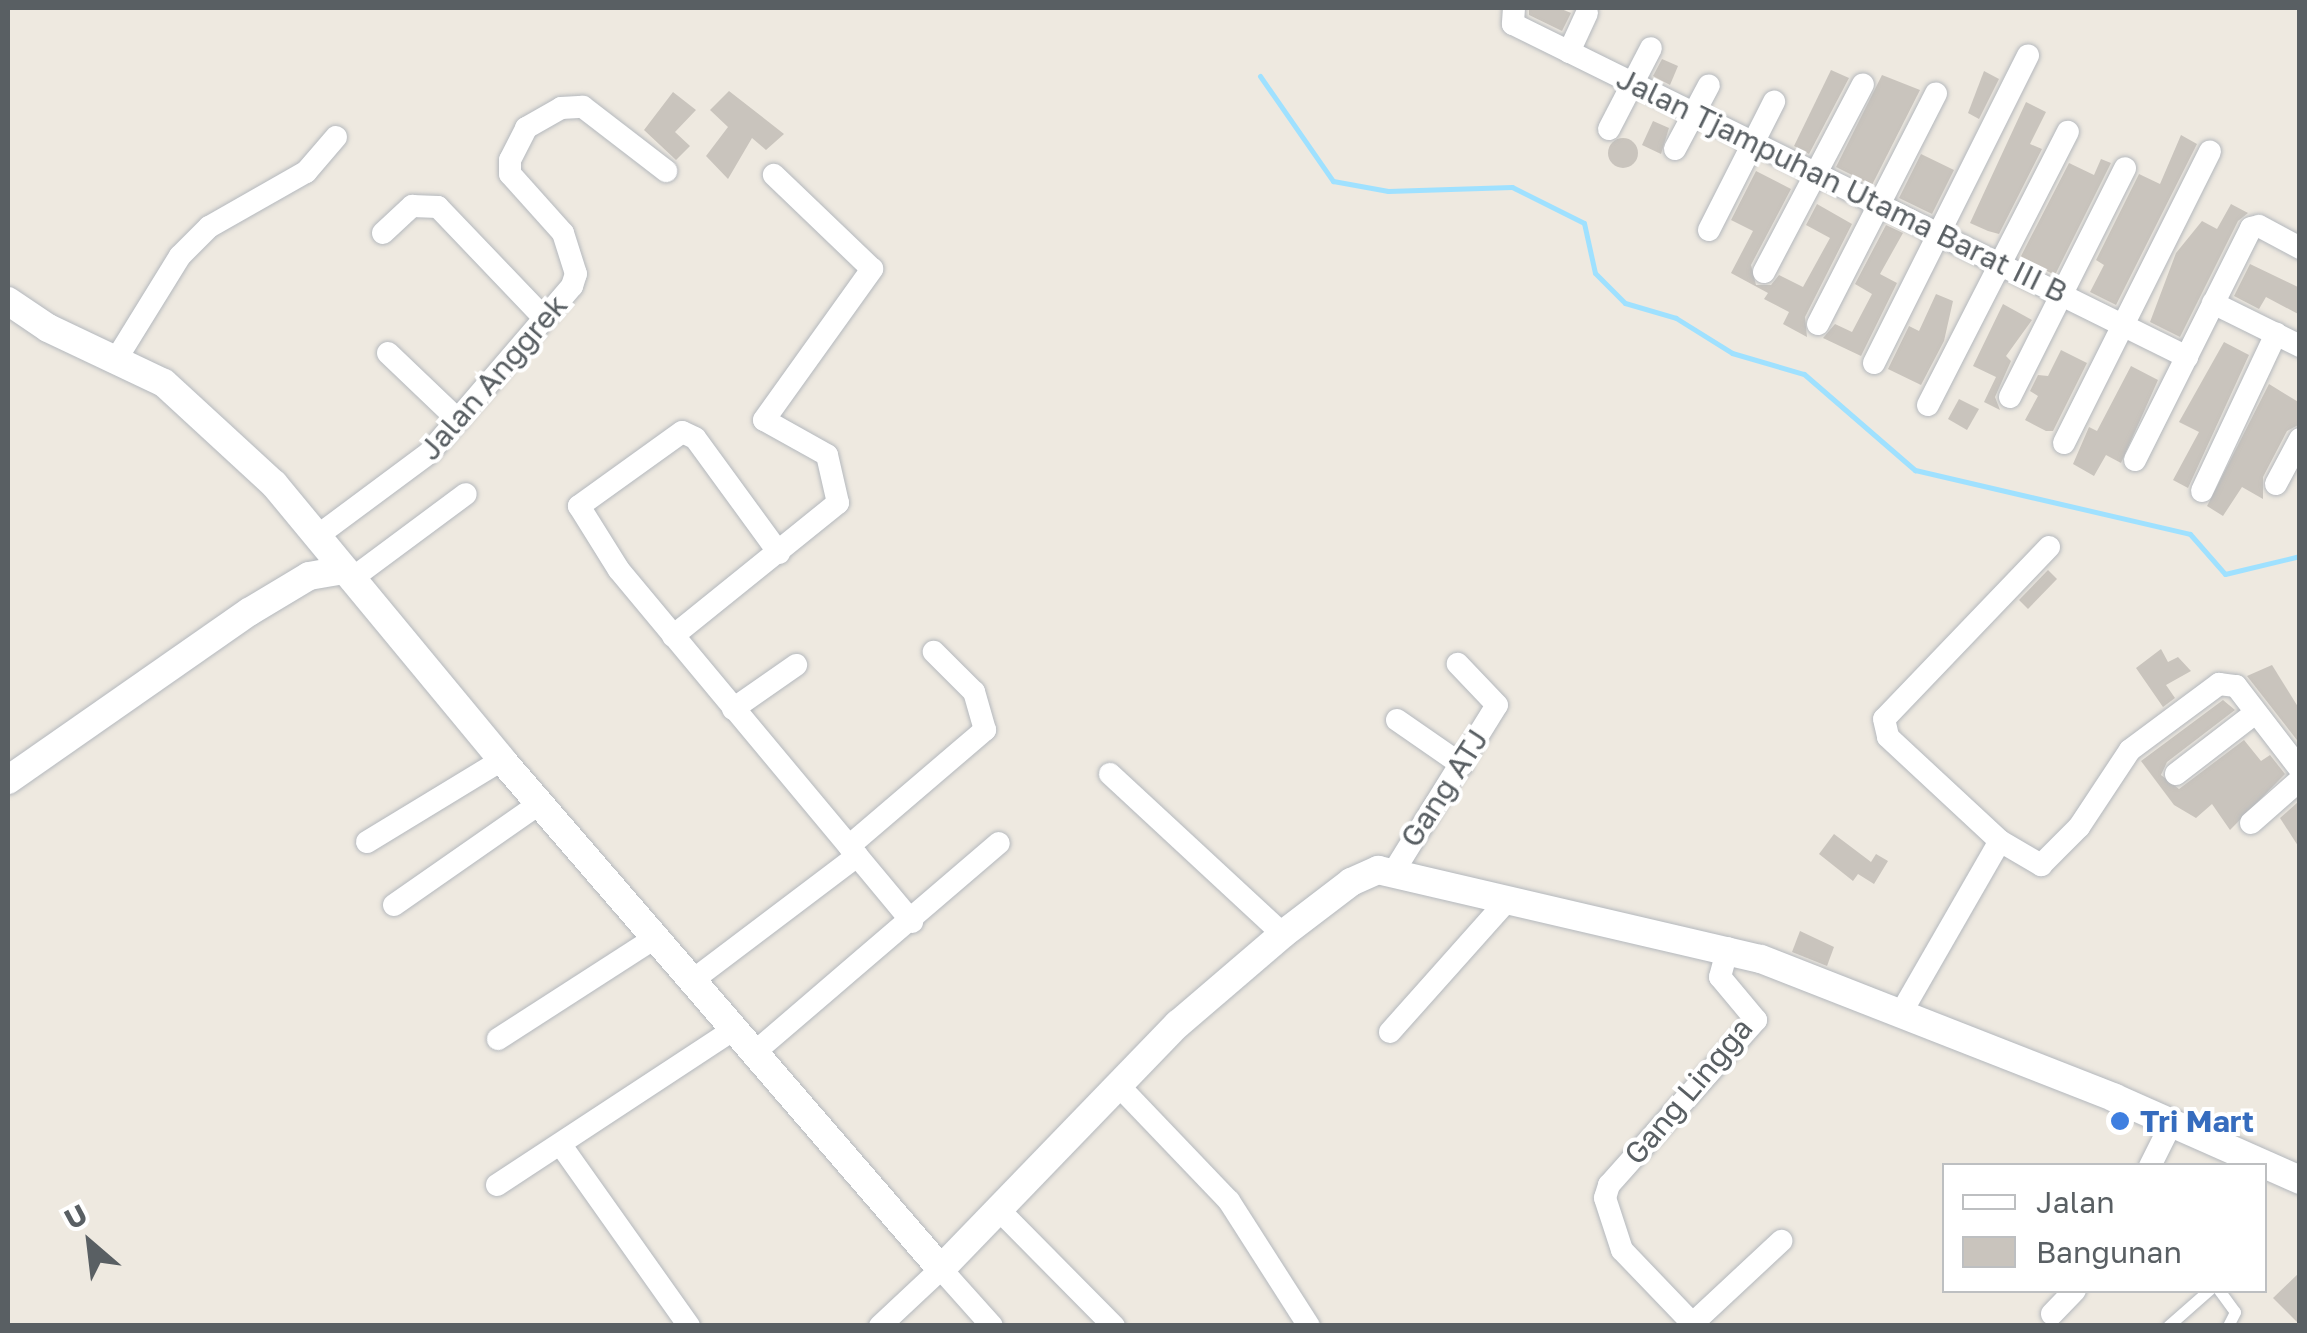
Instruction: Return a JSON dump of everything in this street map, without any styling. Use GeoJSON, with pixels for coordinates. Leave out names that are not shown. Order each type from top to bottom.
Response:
{"type":"FeatureCollection","features":[{"type":"Feature","properties":{"kind":"street","name":"Jalan Tjampuhan Utama Barat III B"},"geometry":{"type":"LineString","coordinates":[[1514,8],[1513,24],[1754,144],[2004,260],[2188,357]]}},
{"type":"Feature","properties":{"kind":"street"},"geometry":{"type":"LineString","coordinates":[[1570,52],[1587,12]]}},
{"type":"Feature","properties":{"kind":"street"},"geometry":{"type":"LineString","coordinates":[[1609,128],[1650,48]]}},
{"type":"Feature","properties":{"kind":"street"},"geometry":{"type":"LineString","coordinates":[[1874,363],[2028,55]]}},
{"type":"Feature","properties":{"kind":"street"},"geometry":{"type":"LineString","coordinates":[[1764,272],[1862,84]]}},
{"type":"Feature","properties":{"kind":"street"},"geometry":{"type":"LineString","coordinates":[[1675,149],[1708,85]]}},
{"type":"Feature","properties":{"kind":"street"},"geometry":{"type":"LineString","coordinates":[[1818,324],[1936,92]]}},
{"type":"Feature","properties":{"kind":"street"},"geometry":{"type":"LineString","coordinates":[[1709,230],[1774,102]]}},
{"type":"Feature","properties":{"kind":"street","name":"Jalan Anggrek"},"geometry":{"type":"LineString","coordinates":[[320,534],[429,454],[544,318],[576,274],[564,233],[510,174],[510,160],[526,128],[561,108],[582,106],[666,171]]}},
{"type":"Feature","properties":{"kind":"street"},"geometry":{"type":"LineString","coordinates":[[1928,405],[2068,132]]}},
{"type":"Feature","properties":{"kind":"street"},"geometry":{"type":"LineString","coordinates":[[118,358],[180,256],[208,227],[306,172],[336,137]]}},
{"type":"Feature","properties":{"kind":"street"},"geometry":{"type":"LineString","coordinates":[[2064,443],[2210,151]]}},
{"type":"Feature","properties":{"kind":"street"},"geometry":{"type":"LineString","coordinates":[[2010,397],[2126,168]]}},
{"type":"Feature","properties":{"kind":"street"},"geometry":{"type":"LineString","coordinates":[[673,636],[836,507],[838,496],[827,455],[771,429],[765,414],[872,270],[774,175]]}},
{"type":"Feature","properties":{"kind":"street"},"geometry":{"type":"LineString","coordinates":[[383,234],[412,206],[438,208],[544,318]]}},
{"type":"Feature","properties":{"kind":"street"},"geometry":{"type":"LineString","coordinates":[[2135,460],[2251,228],[2259,226],[2300,248]]}},
{"type":"Feature","properties":{"kind":"street"},"geometry":{"type":"LineString","coordinates":[[8,301],[48,328],[164,383],[320,534],[346,575],[502,760],[992,1326]]}},
{"type":"Feature","properties":{"kind":"street"},"geometry":{"type":"LineString","coordinates":[[2213,303],[2300,346]]}},
{"type":"Feature","properties":{"kind":"street"},"geometry":{"type":"LineString","coordinates":[[2202,491],[2276,334]]}},
{"type":"Feature","properties":{"kind":"street"},"geometry":{"type":"LineString","coordinates":[[388,353],[458,420]]}},
{"type":"Feature","properties":{"kind":"street"},"geometry":{"type":"LineString","coordinates":[[779,554],[695,438],[682,432],[581,500],[585,524],[673,636],[912,922]]}},
{"type":"Feature","properties":{"kind":"street"},"geometry":{"type":"LineString","coordinates":[[2276,484],[2300,439]]}},
{"type":"Feature","properties":{"kind":"street"},"geometry":{"type":"LineString","coordinates":[[8,780],[266,602],[309,576],[346,575],[466,494]]}},
{"type":"Feature","properties":{"kind":"street"},"geometry":{"type":"LineString","coordinates":[[2049,547],[1884,719],[1888,737],[2000,840],[2042,865],[2079,827],[2130,750],[2212,687],[2230,682],[2300,769]]}},
{"type":"Feature","properties":{"kind":"street"},"geometry":{"type":"LineString","coordinates":[[693,980],[853,851],[985,730],[974,692],[934,652]]}},
{"type":"Feature","properties":{"kind":"street","name":"Gang ATJ"},"geometry":{"type":"LineString","coordinates":[[1394,871],[1462,765],[1498,700],[1458,664]]}},
{"type":"Feature","properties":{"kind":"street"},"geometry":{"type":"LineString","coordinates":[[733,709],[796,665]]}},
{"type":"Feature","properties":{"kind":"street"},"geometry":{"type":"LineString","coordinates":[[2176,774],[2254,714]]}},
{"type":"Feature","properties":{"kind":"street"},"geometry":{"type":"LineString","coordinates":[[1397,720],[1462,765]]}},
{"type":"Feature","properties":{"kind":"street"},"geometry":{"type":"LineString","coordinates":[[368,842],[502,760]]}},
{"type":"Feature","properties":{"kind":"street"},"geometry":{"type":"LineString","coordinates":[[1110,774],[1283,934]]}},
{"type":"Feature","properties":{"kind":"street"},"geometry":{"type":"LineString","coordinates":[[2250,823],[2300,780]]}},
{"type":"Feature","properties":{"kind":"street"},"geometry":{"type":"LineString","coordinates":[[394,905],[540,803]]}},
{"type":"Feature","properties":{"kind":"street"},"geometry":{"type":"LineString","coordinates":[[1901,1013],[2000,840]]}},
{"type":"Feature","properties":{"kind":"street"},"geometry":{"type":"LineString","coordinates":[[754,1052],[912,922],[998,843]]}},
{"type":"Feature","properties":{"kind":"street"},"geometry":{"type":"LineString","coordinates":[[880,1326],[1000,1211],[1178,1024],[1350,882],[1394,871],[1500,908],[1728,948],[2172,1122],[2262,1163]]}},
{"type":"Feature","properties":{"kind":"street"},"geometry":{"type":"LineString","coordinates":[[1390,1032],[1500,908]]}},
{"type":"Feature","properties":{"kind":"street"},"geometry":{"type":"LineString","coordinates":[[498,1039],[656,936]]}},
{"type":"Feature","properties":{"kind":"street","name":"Gang Lingga"},"geometry":{"type":"LineString","coordinates":[[1691,1324],[1622,1250],[1605,1206],[1609,1184],[1756,1020],[1720,977],[1728,948]]}},
{"type":"Feature","properties":{"kind":"street"},"geometry":{"type":"LineString","coordinates":[[497,1185],[562,1148],[733,1030]]}},
{"type":"Feature","properties":{"kind":"street"},"geometry":{"type":"LineString","coordinates":[[1121,1088],[1228,1202],[1309,1326]]}},
{"type":"Feature","properties":{"kind":"street"},"geometry":{"type":"LineString","coordinates":[[2152,1163],[2172,1122]]}},
{"type":"Feature","properties":{"kind":"street"},"geometry":{"type":"LineString","coordinates":[[562,1148],[688,1326]]}},
{"type":"Feature","properties":{"kind":"street"},"geometry":{"type":"LineString","coordinates":[[2267,1165],[2300,1180]]}},
{"type":"Feature","properties":{"kind":"street"},"geometry":{"type":"LineString","coordinates":[[1000,1211],[1114,1326]]}},
{"type":"Feature","properties":{"kind":"street"},"geometry":{"type":"LineString","coordinates":[[1691,1324],[1781,1241]]}},
{"type":"Feature","properties":{"kind":"street"},"geometry":{"type":"LineString","coordinates":[[2052,1314],[2072,1293]]}},
{"type":"Feature","properties":{"kind":"lane"},"geometry":{"type":"LineString","coordinates":[[2168,1326],[2206,1293]]}},
{"type":"Feature","properties":{"kind":"lane"},"geometry":{"type":"LineString","coordinates":[[2221,1293],[2236,1312],[2228,1326]]}},
{"type":"Feature","properties":{"kind":"building"},"geometry":{"type":"Polygon","coordinates":[[[1529,8],[1559,8],[1571,13],[1562,31],[1529,15],[1529,8]]]}},
{"type":"Feature","properties":{"kind":"building"},"geometry":{"type":"Polygon","coordinates":[[[1662,59],[1678,66],[1670,85],[1653,76],[1662,59]]]}},
{"type":"Feature","properties":{"kind":"building"},"geometry":{"type":"Polygon","coordinates":[[[1831,70],[1849,78],[1809,154],[1794,146],[1831,70]]]}},
{"type":"Feature","properties":{"kind":"building"},"geometry":{"type":"Polygon","coordinates":[[[1984,71],[1999,79],[1979,119],[1968,113],[1984,71]]]}},
{"type":"Feature","properties":{"kind":"building"},"geometry":{"type":"Polygon","coordinates":[[[1882,75],[1920,90],[1872,185],[1836,167],[1882,75]]]}},
{"type":"Feature","properties":{"kind":"building"},"geometry":{"type":"Polygon","coordinates":[[[729,91],[784,134],[766,150],[752,138],[728,179],[706,156],[728,127],[710,110],[729,91]]]}},
{"type":"Feature","properties":{"kind":"building"},"geometry":{"type":"Polygon","coordinates":[[[673,92],[696,110],[675,132],[690,146],[676,160],[644,130],[673,92]]]}},
{"type":"Feature","properties":{"kind":"building"},"geometry":{"type":"Polygon","coordinates":[[[2026,102],[2046,112],[2030,144],[2042,149],[1999,234],[1970,223],[2026,102]]]}},
{"type":"Feature","properties":{"kind":"building"},"geometry":{"type":"Polygon","coordinates":[[[1653,121],[1669,128],[1661,154],[1642,145],[1653,121]]]}},
{"type":"Feature","properties":{"kind":"building"},"geometry":{"type":"Polygon","coordinates":[[[2181,135],[2197,144],[2116,305],[2090,292],[2104,265],[2096,260],[2139,174],[2160,184],[2181,135]]]}},
{"type":"Feature","properties":{"kind":"building"},"geometry":{"type":"Polygon","coordinates":[[[1623,138],[1634,142],[1638,153],[1634,164],[1623,168],[1612,164],[1608,153],[1612,142],[1623,138]]]}},
{"type":"Feature","properties":{"kind":"building"},"geometry":{"type":"Polygon","coordinates":[[[1921,154],[1954,170],[1932,214],[1899,198],[1921,154]]]}},
{"type":"Feature","properties":{"kind":"building"},"geometry":{"type":"Polygon","coordinates":[[[2101,159],[2111,163],[2055,275],[2020,258],[2069,163],[2094,175],[2101,159]]]}},
{"type":"Feature","properties":{"kind":"building"},"geometry":{"type":"Polygon","coordinates":[[[1756,171],[1791,189],[1751,265],[1756,285],[1771,285],[1779,275],[1803,287],[1830,238],[1806,225],[1817,204],[1852,224],[1805,317],[1807,337],[1783,324],[1789,312],[1764,299],[1768,293],[1731,273],[1753,231],[1731,220],[1756,171]]]}},
{"type":"Feature","properties":{"kind":"building"},"geometry":{"type":"Polygon","coordinates":[[[2231,204],[2248,213],[2238,221],[2180,337],[2150,322],[2176,253],[2202,221],[2217,229],[2231,204]]]}},
{"type":"Feature","properties":{"kind":"building"},"geometry":{"type":"Polygon","coordinates":[[[1886,225],[1903,233],[1880,274],[1897,283],[1861,356],[1823,338],[1835,324],[1852,332],[1872,294],[1855,284],[1886,225]]]}},
{"type":"Feature","properties":{"kind":"building"},"geometry":{"type":"Polygon","coordinates":[[[2250,264],[2300,288],[2300,315],[2266,297],[2259,309],[2234,296],[2250,264]]]}},
{"type":"Feature","properties":{"kind":"building"},"geometry":{"type":"Polygon","coordinates":[[[1936,294],[1953,301],[1944,341],[1921,385],[1888,369],[1909,326],[1919,331],[1936,294]]]}},
{"type":"Feature","properties":{"kind":"building"},"geometry":{"type":"Polygon","coordinates":[[[2003,304],[2032,320],[2006,356],[2011,361],[1995,397],[2000,410],[1984,402],[1996,377],[1973,366],[2003,304]]]}},
{"type":"Feature","properties":{"kind":"building"},"geometry":{"type":"Polygon","coordinates":[[[2224,342],[2249,355],[2188,488],[2173,480],[2199,432],[2179,422],[2224,342]]]}},
{"type":"Feature","properties":{"kind":"building"},"geometry":{"type":"Polygon","coordinates":[[[2061,350],[2087,363],[2053,431],[2046,431],[2025,420],[2038,396],[2030,391],[2038,375],[2048,376],[2061,350]]]}},
{"type":"Feature","properties":{"kind":"building"},"geometry":{"type":"Polygon","coordinates":[[[2131,366],[2158,380],[2121,463],[2106,455],[2094,476],[2073,464],[2089,427],[2097,431],[2131,366]]]}},
{"type":"Feature","properties":{"kind":"building"},"geometry":{"type":"Polygon","coordinates":[[[2269,384],[2300,403],[2300,424],[2287,431],[2263,477],[2263,499],[2242,487],[2223,516],[2207,506],[2269,384]]]}},
{"type":"Feature","properties":{"kind":"building"},"geometry":{"type":"Polygon","coordinates":[[[1959,399],[1979,409],[1967,430],[1948,419],[1959,399]]]}},
{"type":"Feature","properties":{"kind":"building"},"geometry":{"type":"Polygon","coordinates":[[[2048,570],[2057,579],[2028,609],[2019,600],[2048,570]]]}},
{"type":"Feature","properties":{"kind":"building"},"geometry":{"type":"Polygon","coordinates":[[[2161,649],[2168,662],[2178,657],[2191,671],[2166,685],[2175,698],[2163,707],[2136,668],[2161,649]]]}},
{"type":"Feature","properties":{"kind":"building"},"geometry":{"type":"Polygon","coordinates":[[[2272,665],[2300,710],[2300,744],[2247,676],[2272,665]]]}},
{"type":"Feature","properties":{"kind":"building"},"geometry":{"type":"Polygon","coordinates":[[[2223,700],[2235,710],[2167,762],[2161,775],[2179,789],[2244,740],[2261,761],[2270,755],[2285,774],[2230,830],[2212,804],[2196,818],[2174,805],[2141,761],[2223,700]]]}},
{"type":"Feature","properties":{"kind":"building"},"geometry":{"type":"Polygon","coordinates":[[[2298,802],[2300,805],[2300,849],[2280,818],[2298,802]]]}},
{"type":"Feature","properties":{"kind":"building"},"geometry":{"type":"Polygon","coordinates":[[[1834,834],[1871,862],[1876,854],[1888,861],[1874,884],[1858,874],[1853,881],[1819,854],[1834,834]]]}},
{"type":"Feature","properties":{"kind":"building"},"geometry":{"type":"Polygon","coordinates":[[[1800,931],[1834,947],[1827,966],[1792,952],[1800,931]]]}},
{"type":"Feature","properties":{"kind":"building"},"geometry":{"type":"Polygon","coordinates":[[[2300,1272],[2300,1325],[2273,1298],[2300,1272]]]}},
{"type":"Feature","properties":{"kind":"waterway"},"geometry":{"type":"LineString","coordinates":[[1260,76],[1333,181],[1388,191],[1512,187],[1584,223],[1595,273],[1625,303],[1676,318],[1732,353],[1804,374],[1915,470],[2190,534],[2225,574],[2300,556]]}},
{"type":"Feature","properties":{"kind":"place","name":"Tri Mart"},"geometry":{"type":"Point","coordinates":[2120,1121]}}]}
